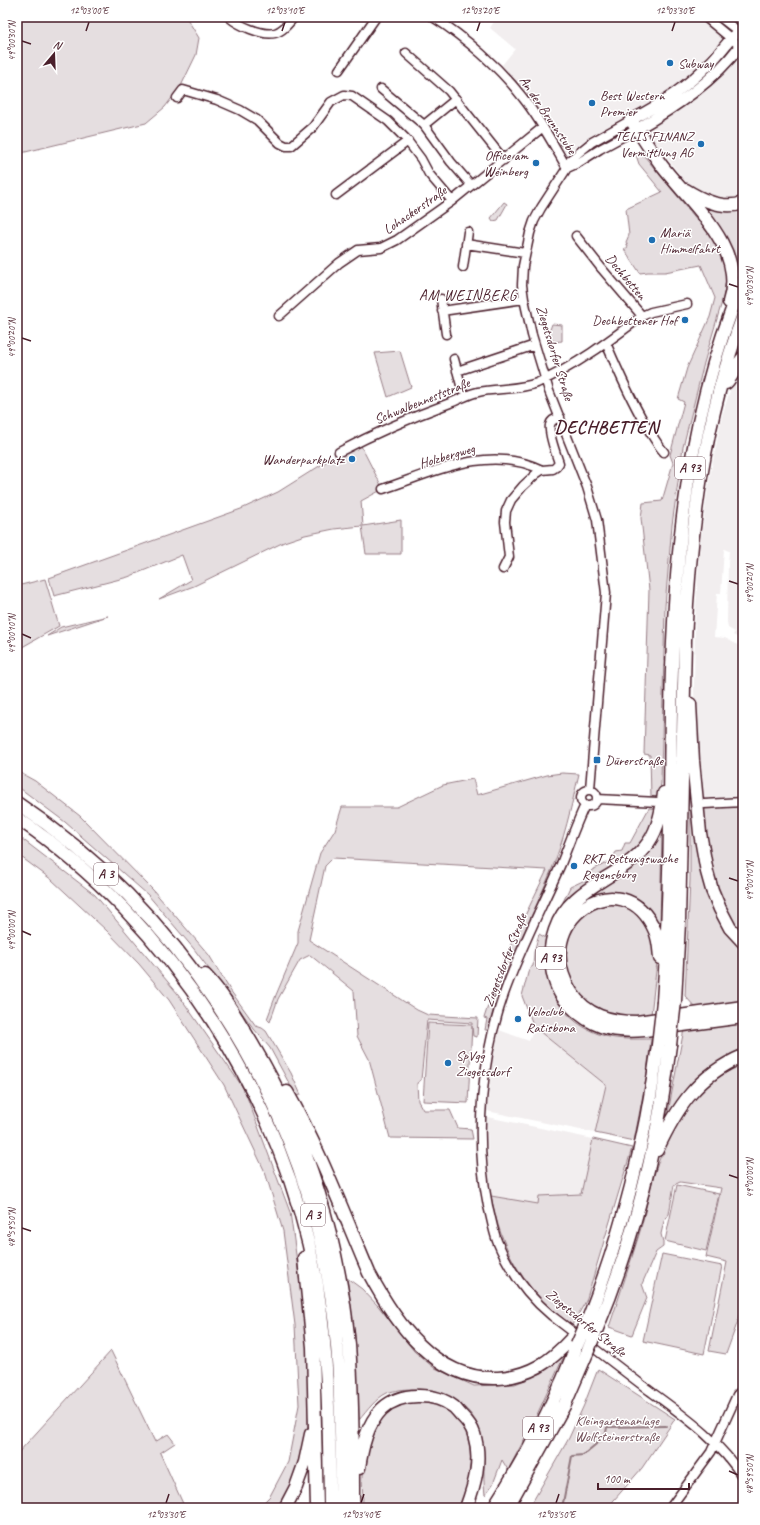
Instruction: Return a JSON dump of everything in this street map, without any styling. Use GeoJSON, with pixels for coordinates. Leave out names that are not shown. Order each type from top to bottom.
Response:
{"type":"FeatureCollection","features":[{"type":"Feature","properties":{"kind":"highway"},"geometry":{"type":"LineString","coordinates":[[634,125],[662,166],[706,219],[720,240],[732,268],[732,294],[723,319],[724,331]]}},
{"type":"Feature","properties":{"kind":"highway"},"geometry":{"type":"LineString","coordinates":[[677,183],[695,196],[710,202],[725,205],[739,205],[743,203]]}},
{"type":"Feature","properties":{"kind":"highway","name":"A 93"},"geometry":{"type":"LineString","coordinates":[[667,997],[666,955],[675,608],[683,510],[690,467],[708,384],[724,331],[743,282]]}},
{"type":"Feature","properties":{"kind":"highway","name":"A 93"},"geometry":{"type":"LineString","coordinates":[[507,1508],[533,1464],[565,1404],[617,1277],[648,1170],[660,1114],[667,997],[680,892],[685,640],[695,515],[708,438],[720,387],[743,316]]}},
{"type":"Feature","properties":{"kind":"highway"},"geometry":{"type":"LineString","coordinates":[[720,387],[729,380],[737,364],[743,358]]}},
{"type":"Feature","properties":{"kind":"highway"},"geometry":{"type":"LineString","coordinates":[[685,640],[690,659],[693,761],[703,852],[712,890],[720,909],[730,928],[743,942]]}},
{"type":"Feature","properties":{"kind":"highway","name":"A 93"},"geometry":{"type":"LineString","coordinates":[[670,771],[664,790],[663,806],[657,827],[646,847],[629,863],[588,889],[574,900],[560,918],[553,935],[551,949],[551,967],[553,976],[563,998],[572,1008],[590,1022],[611,1030],[645,1030],[743,1017]]}},
{"type":"Feature","properties":{"kind":"highway","name":"A 3"},"geometry":{"type":"LineString","coordinates":[[17,803],[94,863],[144,912],[180,953],[228,1020],[260,1078],[288,1139],[310,1204],[327,1271],[338,1350],[341,1402],[342,1508]]}},
{"type":"Feature","properties":{"kind":"highway","name":"A 3"},"geometry":{"type":"LineString","coordinates":[[17,818],[60,850],[102,887],[155,943],[205,1008],[233,1053],[257,1100],[285,1167],[303,1223],[317,1285],[324,1343],[329,1422],[330,1508]]}},
{"type":"Feature","properties":{"kind":"highway","name":"A 93"},"geometry":{"type":"LineString","coordinates":[[667,997],[659,982],[661,962],[656,932],[642,911],[622,900],[611,898],[592,902],[575,914],[563,935],[560,962],[563,975],[574,996],[585,1008],[597,1015],[610,1020],[637,1022],[743,1008]]}},
{"type":"Feature","properties":{"kind":"highway","name":"A 3"},"geometry":{"type":"LineString","coordinates":[[180,953],[209,980],[241,1026],[274,1083],[307,1157],[329,1228],[340,1284],[348,1344],[352,1393],[353,1496],[355,1508]]}},
{"type":"Feature","properties":{"kind":"highway","name":"A 3"},"geometry":{"type":"LineString","coordinates":[[241,1026],[257,1045],[272,1067],[305,1125],[340,1200],[369,1273],[389,1309],[413,1338],[432,1356],[452,1368],[478,1377],[508,1377],[524,1373],[538,1367],[556,1355],[574,1342],[587,1322]]}},
{"type":"Feature","properties":{"kind":"highway","name":"A 93"},"geometry":{"type":"LineString","coordinates":[[587,1322],[616,1241],[631,1188],[664,1045]]}},
{"type":"Feature","properties":{"kind":"highway","name":"A 93"},"geometry":{"type":"LineString","coordinates":[[648,1170],[676,1112],[691,1094],[714,1072],[743,1056]]}},
{"type":"Feature","properties":{"kind":"highway"},"geometry":{"type":"LineString","coordinates":[[303,1223],[302,1245],[313,1347],[316,1413],[317,1508]]}},
{"type":"Feature","properties":{"kind":"highway","name":"A 93"},"geometry":{"type":"LineString","coordinates":[[493,1508],[520,1463],[551,1404],[574,1342]]}},
{"type":"Feature","properties":{"kind":"highway"},"geometry":{"type":"LineString","coordinates":[[355,1508],[357,1476],[361,1452],[372,1425],[383,1409],[391,1403],[418,1396],[441,1400],[453,1407],[474,1432],[478,1468],[466,1508]]}},
{"type":"Feature","properties":{"kind":"highway"},"geometry":{"type":"LineString","coordinates":[[285,1508],[296,1487],[305,1462],[316,1413]]}},
{"type":"Feature","properties":{"kind":"highway","name":"A 93"},"geometry":{"type":"LineString","coordinates":[[517,1508],[528,1482],[533,1464]]}},
{"type":"Feature","properties":{"kind":"main road","name":"Ziegetsdorfer Straße"},"geometry":{"type":"LineString","coordinates":[[634,125],[650,110],[679,92],[710,63],[730,39],[741,30]]}},
{"type":"Feature","properties":{"kind":"main road","name":"Ziegetsdorfer Straße"},"geometry":{"type":"LineString","coordinates":[[634,125],[685,99],[742,46]]}},
{"type":"Feature","properties":{"kind":"street"},"geometry":{"type":"LineString","coordinates":[[229,17],[233,21],[248,28],[265,33],[275,33],[286,27],[294,17]]}},
{"type":"Feature","properties":{"kind":"street"},"geometry":{"type":"LineString","coordinates":[[339,70],[376,17]]}},
{"type":"Feature","properties":{"kind":"street","name":"An der Brunnstube"},"geometry":{"type":"LineString","coordinates":[[432,17],[462,38],[499,69],[524,99],[543,127],[567,168]]}},
{"type":"Feature","properties":{"kind":"street"},"geometry":{"type":"LineString","coordinates":[[705,17],[730,39],[742,46]]}},
{"type":"Feature","properties":{"kind":"street"},"geometry":{"type":"LineString","coordinates":[[720,17],[741,30]]}},
{"type":"Feature","properties":{"kind":"street"},"geometry":{"type":"LineString","coordinates":[[406,53],[449,91],[504,160]]}},
{"type":"Feature","properties":{"kind":"street"},"geometry":{"type":"LineString","coordinates":[[381,89],[424,126],[451,162],[472,185]]}},
{"type":"Feature","properties":{"kind":"street"},"geometry":{"type":"LineString","coordinates":[[177,98],[183,90],[217,100],[240,110],[256,120],[280,143],[286,146],[291,146],[310,130],[331,102],[344,95],[357,98],[388,121],[408,141],[422,158],[429,174],[452,201]]}},
{"type":"Feature","properties":{"kind":"street"},"geometry":{"type":"LineString","coordinates":[[424,126],[456,99]]}},
{"type":"Feature","properties":{"kind":"street","name":"Ziegetsdorfer Straße"},"geometry":{"type":"LineString","coordinates":[[590,789],[606,593],[597,520],[587,487],[560,417],[535,345],[524,299],[522,279],[525,252],[534,221],[567,168],[600,149],[634,125]]}},
{"type":"Feature","properties":{"kind":"street","name":"Lohackerstraße"},"geometry":{"type":"LineString","coordinates":[[279,316],[339,262],[358,250],[387,246],[452,201],[543,127]]}},
{"type":"Feature","properties":{"kind":"street"},"geometry":{"type":"LineString","coordinates":[[336,195],[408,141]]}},
{"type":"Feature","properties":{"kind":"street"},"geometry":{"type":"LineString","coordinates":[[463,267],[468,232]]}},
{"type":"Feature","properties":{"kind":"street","name":"Dechbetten"},"geometry":{"type":"LineString","coordinates":[[576,236],[642,316],[651,312],[688,304]]}},
{"type":"Feature","properties":{"kind":"street"},"geometry":{"type":"LineString","coordinates":[[466,244],[525,252]]}},
{"type":"Feature","properties":{"kind":"street"},"geometry":{"type":"LineString","coordinates":[[441,299],[446,334]]}},
{"type":"Feature","properties":{"kind":"street"},"geometry":{"type":"LineString","coordinates":[[442,311],[524,299]]}},
{"type":"Feature","properties":{"kind":"street","name":"Schwalbenneststraße"},"geometry":{"type":"LineString","coordinates":[[339,452],[411,418],[477,392],[536,383],[568,368],[606,343],[642,316]]}},
{"type":"Feature","properties":{"kind":"street"},"geometry":{"type":"LineString","coordinates":[[606,343],[631,399],[658,446],[664,452]]}},
{"type":"Feature","properties":{"kind":"street"},"geometry":{"type":"LineString","coordinates":[[457,371],[535,345]]}},
{"type":"Feature","properties":{"kind":"street"},"geometry":{"type":"LineString","coordinates":[[454,359],[462,389]]}},
{"type":"Feature","properties":{"kind":"street"},"geometry":{"type":"LineString","coordinates":[[503,569],[509,557],[505,522],[506,511],[511,500],[522,486],[542,470],[553,469],[556,467],[558,463],[550,432],[550,425],[553,420],[560,417]]}},
{"type":"Feature","properties":{"kind":"street","name":"Holzbergweg"},"geometry":{"type":"LineString","coordinates":[[383,489],[469,461],[485,459],[517,461],[532,465],[542,470]]}},
{"type":"Feature","properties":{"kind":"street"},"geometry":{"type":"LineString","coordinates":[[590,789],[596,793],[597,799],[591,806],[585,805],[580,796],[584,791],[590,789]]}},
{"type":"Feature","properties":{"kind":"street"},"geometry":{"type":"LineString","coordinates":[[597,799],[658,802]]}},
{"type":"Feature","properties":{"kind":"street"},"geometry":{"type":"LineString","coordinates":[[704,804],[743,802]]}},
{"type":"Feature","properties":{"kind":"street","name":"Ziegetsdorfer Straße"},"geometry":{"type":"LineString","coordinates":[[585,805],[561,864],[517,962],[500,1006],[487,1062],[480,1113],[486,1195],[497,1241],[516,1276],[533,1298],[552,1316],[676,1411],[715,1444],[725,1453],[743,1478]]}},
{"type":"Feature","properties":{"kind":"street"},"geometry":{"type":"LineString","coordinates":[[670,1508],[711,1452],[737,1395],[743,1389]]}},
{"type":"Feature","properties":{"kind":"shaded area"},"geometry":{"type":"Polygon","coordinates":[[[497,17],[743,17],[743,196],[733,199],[720,199],[695,190],[684,180],[632,112],[589,137],[568,152],[563,151],[520,86],[502,65],[515,49],[490,28],[497,17]]]}},
{"type":"Feature","properties":{"kind":"shaded area"},"geometry":{"type":"Polygon","coordinates":[[[743,363],[743,640],[733,635],[735,632],[728,628],[729,551],[724,549],[721,593],[717,593],[714,637],[725,638],[743,648],[743,799],[702,800],[696,746],[694,689],[695,621],[700,545],[709,481],[722,416],[733,381],[743,363]]]}},
{"type":"Feature","properties":{"kind":"shaded area"},"geometry":{"type":"Polygon","coordinates":[[[534,1027],[606,1085],[595,1133],[487,1111],[492,1063],[499,1030],[529,1041],[534,1027]]]}},
{"type":"Feature","properties":{"kind":"shaded area"},"geometry":{"type":"Polygon","coordinates":[[[487,1117],[593,1139],[582,1194],[540,1196],[538,1204],[491,1196],[488,1165],[487,1117]]]}},
{"type":"Feature","properties":{"kind":"green space"},"geometry":{"type":"Polygon","coordinates":[[[17,17],[186,17],[199,38],[196,55],[181,86],[165,107],[146,123],[17,154],[17,17]]]}},
{"type":"Feature","properties":{"kind":"green space"},"geometry":{"type":"Polygon","coordinates":[[[637,151],[645,157],[713,239],[720,251],[725,266],[726,279],[724,295],[704,363],[683,447],[672,525],[665,606],[661,783],[659,797],[651,797],[650,755],[644,754],[649,590],[641,518],[643,503],[662,501],[673,463],[670,455],[684,402],[678,399],[687,368],[710,317],[715,298],[701,265],[665,272],[640,273],[624,249],[628,247],[626,242],[629,235],[626,209],[662,192],[639,164],[636,155],[637,151]]]}},
{"type":"Feature","properties":{"kind":"green space"},"geometry":{"type":"Polygon","coordinates":[[[504,202],[507,204],[498,220],[493,221],[491,218],[504,202]]]}},
{"type":"Feature","properties":{"kind":"green space"},"geometry":{"type":"Polygon","coordinates":[[[696,202],[726,211],[743,209],[743,262],[736,277],[696,202]]]}},
{"type":"Feature","properties":{"kind":"green space"},"geometry":{"type":"Polygon","coordinates":[[[552,324],[562,325],[562,341],[554,341],[548,335],[552,324]]]}},
{"type":"Feature","properties":{"kind":"green space"},"geometry":{"type":"Polygon","coordinates":[[[400,351],[411,387],[388,397],[375,353],[400,351]]]}},
{"type":"Feature","properties":{"kind":"green space"},"geometry":{"type":"Polygon","coordinates":[[[360,444],[383,489],[361,501],[363,526],[401,520],[401,554],[366,554],[362,526],[334,529],[305,535],[284,542],[194,586],[159,599],[191,580],[182,555],[128,577],[54,596],[49,578],[241,509],[278,492],[329,460],[360,444]]]}},
{"type":"Feature","properties":{"kind":"green space"},"geometry":{"type":"Polygon","coordinates":[[[45,579],[59,626],[17,650],[17,586],[45,579]]]}},
{"type":"Feature","properties":{"kind":"green space"},"geometry":{"type":"Polygon","coordinates":[[[108,616],[47,636],[61,627],[108,616]]]}},
{"type":"Feature","properties":{"kind":"green space"},"geometry":{"type":"Polygon","coordinates":[[[17,771],[35,781],[80,816],[153,890],[209,955],[230,990],[256,1026],[266,1031],[291,1073],[301,1095],[296,1096],[270,1048],[194,949],[148,895],[65,822],[17,786],[17,771]]]}},
{"type":"Feature","properties":{"kind":"green space"},"geometry":{"type":"Polygon","coordinates":[[[562,773],[579,774],[563,836],[556,860],[500,989],[488,1030],[485,1030],[487,1019],[484,1018],[502,963],[547,870],[333,858],[325,866],[309,940],[417,1010],[428,1015],[478,1018],[477,1037],[473,1036],[472,1026],[468,1103],[423,1101],[428,1023],[472,1025],[472,1023],[427,1020],[421,1080],[417,1083],[418,1101],[423,1110],[450,1110],[458,1128],[471,1129],[473,1139],[390,1138],[369,1059],[357,1036],[354,991],[310,955],[300,960],[278,999],[270,1022],[267,1019],[298,943],[298,931],[320,853],[335,830],[342,807],[397,807],[443,785],[473,779],[477,795],[547,775],[562,773]]]}},
{"type":"Feature","properties":{"kind":"green space"},"geometry":{"type":"Polygon","coordinates":[[[743,805],[743,937],[733,923],[718,892],[706,842],[703,807],[743,805]]]}},
{"type":"Feature","properties":{"kind":"green space"},"geometry":{"type":"Polygon","coordinates":[[[649,808],[657,809],[647,835],[637,848],[628,857],[585,885],[563,902],[570,887],[585,880],[592,870],[611,861],[616,852],[622,851],[625,843],[630,843],[649,808]]]}},
{"type":"Feature","properties":{"kind":"green space"},"geometry":{"type":"Polygon","coordinates":[[[690,809],[693,809],[727,932],[743,949],[743,1003],[696,1008],[685,996],[690,880],[690,809]]]}},
{"type":"Feature","properties":{"kind":"green space"},"geometry":{"type":"Polygon","coordinates":[[[662,829],[660,926],[645,906],[630,897],[570,910],[662,829]]]}},
{"type":"Feature","properties":{"kind":"green space"},"geometry":{"type":"Polygon","coordinates":[[[17,835],[95,895],[178,994],[244,1089],[290,1212],[309,1347],[308,1425],[292,1484],[280,1508],[258,1508],[270,1496],[288,1462],[299,1405],[295,1325],[283,1231],[265,1172],[224,1085],[169,1000],[139,964],[107,931],[52,880],[17,854],[17,835]]]}},
{"type":"Feature","properties":{"kind":"green space"},"geometry":{"type":"Polygon","coordinates":[[[603,903],[629,906],[650,927],[657,962],[651,1015],[618,1015],[600,1011],[589,1004],[580,995],[569,975],[566,963],[566,951],[572,927],[591,907],[603,903]]]}},
{"type":"Feature","properties":{"kind":"green space"},"geometry":{"type":"Polygon","coordinates":[[[539,934],[546,938],[544,954],[550,985],[556,999],[576,1022],[605,1036],[622,1039],[651,1039],[646,1079],[634,1141],[595,1133],[606,1085],[534,1027],[522,996],[529,969],[533,966],[534,952],[539,934]]]}},
{"type":"Feature","properties":{"kind":"green space"},"geometry":{"type":"Polygon","coordinates":[[[743,1020],[743,1051],[667,1118],[684,1029],[743,1020]]]}},
{"type":"Feature","properties":{"kind":"green space"},"geometry":{"type":"Polygon","coordinates":[[[743,1065],[743,1307],[726,1354],[709,1351],[727,1262],[706,1257],[721,1188],[680,1182],[674,1185],[669,1214],[664,1221],[661,1234],[663,1247],[656,1252],[642,1284],[647,1298],[632,1335],[609,1327],[641,1228],[655,1172],[668,1139],[687,1108],[699,1094],[712,1082],[727,1072],[743,1065]]]}},
{"type":"Feature","properties":{"kind":"green space"},"geometry":{"type":"Polygon","coordinates":[[[593,1139],[632,1148],[586,1301],[572,1325],[541,1299],[518,1269],[501,1235],[491,1196],[538,1204],[539,1196],[581,1194],[593,1139]]]}},
{"type":"Feature","properties":{"kind":"green space"},"geometry":{"type":"Polygon","coordinates":[[[677,1185],[719,1194],[706,1251],[665,1241],[677,1185]]]}},
{"type":"Feature","properties":{"kind":"green space"},"geometry":{"type":"Polygon","coordinates":[[[662,1254],[722,1266],[704,1354],[643,1341],[662,1254]]]}},
{"type":"Feature","properties":{"kind":"green space"},"geometry":{"type":"Polygon","coordinates":[[[347,1278],[362,1289],[379,1307],[414,1351],[433,1367],[474,1386],[515,1384],[542,1373],[564,1356],[534,1421],[508,1470],[502,1460],[493,1484],[485,1495],[484,1455],[480,1431],[475,1420],[458,1402],[436,1392],[411,1389],[399,1390],[389,1392],[379,1398],[359,1420],[355,1336],[347,1278]]]}},
{"type":"Feature","properties":{"kind":"green space"},"geometry":{"type":"Polygon","coordinates":[[[111,1351],[155,1442],[168,1434],[175,1443],[160,1453],[185,1508],[17,1508],[17,1454],[111,1351]]]}},
{"type":"Feature","properties":{"kind":"green space","name":"Kleingartenanlage Wolfsteinerstraße"},"geometry":{"type":"Polygon","coordinates":[[[598,1369],[675,1419],[642,1468],[607,1508],[529,1508],[569,1438],[598,1369]]]}},
{"type":"Feature","properties":{"kind":"green space"},"geometry":{"type":"Polygon","coordinates":[[[419,1402],[434,1405],[447,1411],[456,1418],[463,1427],[468,1438],[470,1451],[469,1479],[471,1480],[461,1508],[363,1508],[363,1467],[367,1446],[376,1426],[389,1411],[398,1405],[419,1402]]]}},
{"type":"Feature","properties":{"kind":"waterway"},"geometry":{"type":"LineString","coordinates":[[562,1508],[572,1456],[583,1455],[600,1441],[606,1433],[607,1427],[666,1426]]}},
{"type":"Feature","properties":{"kind":"place","name":"Subway"},"geometry":{"type":"Point","coordinates":[670,63]}},
{"type":"Feature","properties":{"kind":"place","name":"Best Western Premier"},"geometry":{"type":"Point","coordinates":[592,103]}},
{"type":"Feature","properties":{"kind":"place","name":"TELIS FINANZ Vermittlung AG"},"geometry":{"type":"Point","coordinates":[701,144]}},
{"type":"Feature","properties":{"kind":"place","name":"Office am Weinberg"},"geometry":{"type":"Point","coordinates":[536,163]}},
{"type":"Feature","properties":{"kind":"place","name":"Mariä Himmelfahrt"},"geometry":{"type":"Point","coordinates":[652,240]}},
{"type":"Feature","properties":{"kind":"place","name":"Dechbettener Hof"},"geometry":{"type":"Point","coordinates":[685,320]}},
{"type":"Feature","properties":{"kind":"place","name":"Wanderparkplatz"},"geometry":{"type":"Point","coordinates":[352,459]}},
{"type":"Feature","properties":{"kind":"place","name":"Dürerstraße"},"geometry":{"type":"Point","coordinates":[597,760]}},
{"type":"Feature","properties":{"kind":"place","name":"RKT Rettungswache Regensburg"},"geometry":{"type":"Point","coordinates":[574,866]}},
{"type":"Feature","properties":{"kind":"place","name":"Veloclub Ratisbona"},"geometry":{"type":"Point","coordinates":[518,1019]}},
{"type":"Feature","properties":{"kind":"place","name":"SpVgg Ziegetsdorf"},"geometry":{"type":"Point","coordinates":[448,1063]}},
{"type":"Feature","properties":{"kind":"district","name":"AM WEINBERG"},"geometry":{"type":"Point","coordinates":[468,295]}},
{"type":"Feature","properties":{"kind":"district","name":"DECHBETTEN"},"geometry":{"type":"Point","coordinates":[607,427]}}]}
